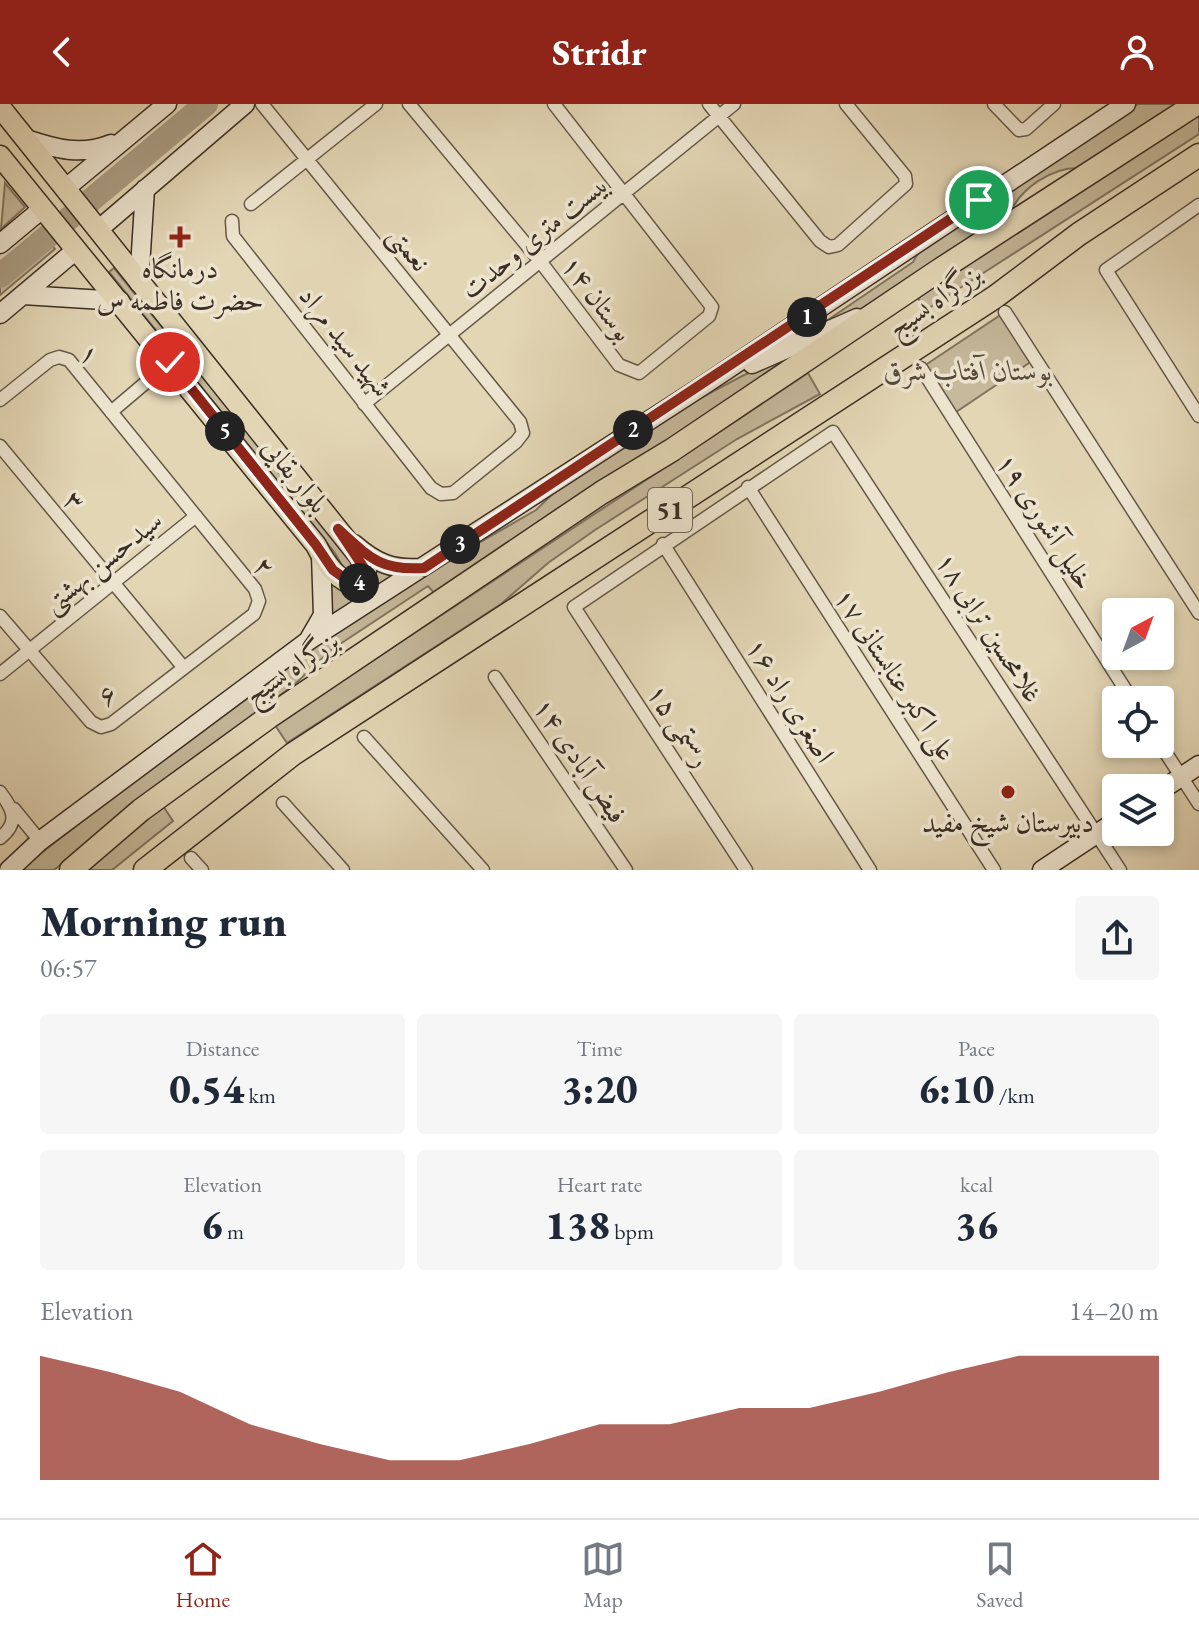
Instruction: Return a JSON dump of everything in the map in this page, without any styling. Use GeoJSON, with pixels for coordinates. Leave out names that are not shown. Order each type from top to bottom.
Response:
{"type":"FeatureCollection","features":[{"type":"Feature","properties":{"kind":"highway","name":"بزرگراه بسیج"},"geometry":{"type":"LineString","coordinates":[[71,870],[141,810],[269,717],[1196,104]]}},
{"type":"Feature","properties":{"kind":"highway","name":"بزرگراه بسیج"},"geometry":{"type":"LineString","coordinates":[[145,870],[293,754],[983,305],[1079,234],[1199,155]]}},
{"type":"Feature","properties":{"kind":"main road"},"geometry":{"type":"LineString","coordinates":[[0,244],[46,214],[124,138],[167,104]]}},
{"type":"Feature","properties":{"kind":"main road"},"geometry":{"type":"LineString","coordinates":[[0,314],[72,245],[145,189],[245,104]]}},
{"type":"Feature","properties":{"kind":"main road"},"geometry":{"type":"LineString","coordinates":[[9,870],[40,841],[303,646],[704,385],[1126,104]]}},
{"type":"Feature","properties":{"kind":"main road"},"geometry":{"type":"LineString","coordinates":[[0,107],[70,193]]}},
{"type":"Feature","properties":{"kind":"main road"},"geometry":{"type":"LineString","coordinates":[[26,139],[60,151],[93,151],[124,138]]}},
{"type":"Feature","properties":{"kind":"main road"},"geometry":{"type":"LineString","coordinates":[[1,164],[46,214]]}},
{"type":"Feature","properties":{"kind":"main road"},"geometry":{"type":"LineString","coordinates":[[139,283],[145,189]]}},
{"type":"Feature","properties":{"kind":"main road","name":"بلوار بقایی"},"geometry":{"type":"LineString","coordinates":[[70,193],[338,529],[382,565],[400,570],[424,568]]}},
{"type":"Feature","properties":{"kind":"main road","name":"بلوار بقایی"},"geometry":{"type":"LineString","coordinates":[[46,214],[170,362],[321,555],[323,615],[303,646]]}},
{"type":"Feature","properties":{"kind":"main road"},"geometry":{"type":"LineString","coordinates":[[23,295],[120,301]]}},
{"type":"Feature","properties":{"kind":"main road"},"geometry":{"type":"LineString","coordinates":[[704,385],[896,300]]}},
{"type":"Feature","properties":{"kind":"main road"},"geometry":{"type":"LineString","coordinates":[[321,555],[345,582],[354,585],[365,577],[363,563],[338,529]]}},
{"type":"Feature","properties":{"kind":"main road"},"geometry":{"type":"LineString","coordinates":[[1174,781],[1199,765]]}},
{"type":"Feature","properties":{"kind":"main road"},"geometry":{"type":"LineString","coordinates":[[1042,870],[1102,831]]}},
{"type":"Feature","properties":{"kind":"street","name":"نعمتی"},"geometry":{"type":"LineString","coordinates":[[262,104],[310,159],[520,422],[523,433],[516,442],[453,493],[441,494],[431,488]]}},
{"type":"Feature","properties":{"kind":"street"},"geometry":{"type":"LineString","coordinates":[[251,204],[376,104]]}},
{"type":"Feature","properties":{"kind":"street","name":"بوستان ۱۴"},"geometry":{"type":"LineString","coordinates":[[409,104],[628,371],[639,373],[709,316],[712,307],[624,193]]}},
{"type":"Feature","properties":{"kind":"street"},"geometry":{"type":"LineString","coordinates":[[554,104],[624,193]]}},
{"type":"Feature","properties":{"kind":"street"},"geometry":{"type":"LineString","coordinates":[[709,104],[820,241],[829,247],[838,245],[906,184],[905,176],[846,104]]}},
{"type":"Feature","properties":{"kind":"street","name":"بیست متری وحدت"},"geometry":{"type":"LineString","coordinates":[[364,404],[734,104]]}},
{"type":"Feature","properties":{"kind":"street"},"geometry":{"type":"LineString","coordinates":[[994,104],[1019,130],[1026,129],[1054,104]]}},
{"type":"Feature","properties":{"kind":"street"},"geometry":{"type":"LineString","coordinates":[[1199,224],[1195,208],[1106,270],[1199,416]]}},
{"type":"Feature","properties":{"kind":"street","name":"شهید سید مراد"},"geometry":{"type":"LineString","coordinates":[[232,221],[233,236],[431,488]]}},
{"type":"Feature","properties":{"kind":"street"},"geometry":{"type":"LineString","coordinates":[[1005,312],[1199,613]]}},
{"type":"Feature","properties":{"kind":"street","name":"۱"},"geometry":{"type":"LineString","coordinates":[[0,400],[59,357],[69,360],[196,516]]}},
{"type":"Feature","properties":{"kind":"street"},"geometry":{"type":"LineString","coordinates":[[111,412],[170,362]]}},
{"type":"Feature","properties":{"kind":"street","name":"خلیل آشوری ۱۹"},"geometry":{"type":"LineString","coordinates":[[921,368],[1123,686]]}},
{"type":"Feature","properties":{"kind":"street","name":"غلامحسین ترابی ۱۸"},"geometry":{"type":"LineString","coordinates":[[748,487],[833,432],[1120,870]]}},
{"type":"Feature","properties":{"kind":"street","name":"۳"},"geometry":{"type":"LineString","coordinates":[[0,446],[184,668]]}},
{"type":"Feature","properties":{"kind":"street"},"geometry":{"type":"LineString","coordinates":[[663,544],[748,487]]}},
{"type":"Feature","properties":{"kind":"street","name":"علی اکبر عنابستانی ۱۷"},"geometry":{"type":"LineString","coordinates":[[748,487],[994,870]]}},
{"type":"Feature","properties":{"kind":"street","name":"سیدحسن بهشتی"},"geometry":{"type":"LineString","coordinates":[[0,674],[196,516]]}},
{"type":"Feature","properties":{"kind":"street","name":"۲"},"geometry":{"type":"LineString","coordinates":[[184,668],[254,614],[259,601],[255,589],[196,516]]}},
{"type":"Feature","properties":{"kind":"street","name":"اصغری راد ۱۶"},"geometry":{"type":"LineString","coordinates":[[663,544],[870,870]]}},
{"type":"Feature","properties":{"kind":"street","name":"رستمی ۱۵"},"geometry":{"type":"LineString","coordinates":[[663,544],[574,607],[746,870]]}},
{"type":"Feature","properties":{"kind":"street"},"geometry":{"type":"LineString","coordinates":[[0,616],[29,650]]}},
{"type":"Feature","properties":{"kind":"street","name":"۶"},"geometry":{"type":"LineString","coordinates":[[29,650],[91,722],[101,727],[111,724],[184,668]]}},
{"type":"Feature","properties":{"kind":"street","name":"فیض آبادی ۱۴"},"geometry":{"type":"LineString","coordinates":[[495,677],[626,870]]}},
{"type":"Feature","properties":{"kind":"street"},"geometry":{"type":"LineString","coordinates":[[364,737],[483,870]]}},
{"type":"Feature","properties":{"kind":"street"},"geometry":{"type":"LineString","coordinates":[[1169,758],[1199,804]]}},
{"type":"Feature","properties":{"kind":"street"},"geometry":{"type":"LineString","coordinates":[[0,792],[40,841]]}},
{"type":"Feature","properties":{"kind":"street"},"geometry":{"type":"LineString","coordinates":[[283,803],[343,870]]}},
{"type":"Feature","properties":{"kind":"street"},"geometry":{"type":"LineString","coordinates":[[0,838],[14,824],[9,804]]}},
{"type":"Feature","properties":{"kind":"street"},"geometry":{"type":"LineString","coordinates":[[191,858],[202,870]]}},
{"type":"Feature","properties":{"kind":"green space"},"geometry":{"type":"Polygon","coordinates":[[[1138,104],[1175,104],[1078,168],[1038,181],[1021,195],[1010,213],[855,318],[785,349],[913,262],[923,245],[1138,104]]]}},
{"type":"Feature","properties":{"kind":"green space"},"geometry":{"type":"Polygon","coordinates":[[[1199,113],[1199,134],[926,310],[918,298],[1199,113]]]}},
{"type":"Feature","properties":{"kind":"green space"},"geometry":{"type":"Polygon","coordinates":[[[5,183],[25,207],[1,229],[5,183]]]}},
{"type":"Feature","properties":{"kind":"green space"},"geometry":{"type":"Polygon","coordinates":[[[39,231],[55,249],[0,295],[0,262],[39,231]]]}},
{"type":"Feature","properties":{"kind":"green space"},"geometry":{"type":"Polygon","coordinates":[[[114,268],[344,551],[357,569],[356,576],[344,569],[335,553],[109,272],[114,268]]]}},
{"type":"Feature","properties":{"kind":"green space","name":"بوستان آفتاب شرق"},"geometry":{"type":"Polygon","coordinates":[[[1005,312],[1035,359],[950,416],[921,368],[1005,312]]]}},
{"type":"Feature","properties":{"kind":"green space"},"geometry":{"type":"Polygon","coordinates":[[[802,352],[435,594],[428,586],[331,650],[294,685],[146,793],[54,870],[19,870],[275,673],[444,563],[536,510],[564,483],[691,403],[744,375],[802,352]]]}},
{"type":"Feature","properties":{"kind":"green space"},"geometry":{"type":"Polygon","coordinates":[[[808,373],[820,394],[737,439],[595,530],[548,563],[501,604],[287,743],[275,725],[808,373]]]}},
{"type":"Feature","properties":{"kind":"green space"},"geometry":{"type":"Polygon","coordinates":[[[370,564],[403,574],[328,620],[327,575],[341,586],[370,564]]]}},
{"type":"Feature","properties":{"kind":"green space"},"geometry":{"type":"Polygon","coordinates":[[[163,806],[173,821],[112,870],[86,870],[163,806]]]}},
{"type":"Feature","properties":{"kind":"waterway"},"geometry":{"type":"LineString","coordinates":[[0,276],[206,104]]}},
{"type":"Feature","properties":{"kind":"place","name":"درمانگاه حضرت فاطمه س"},"geometry":{"type":"Point","coordinates":[180,237]}},
{"type":"Feature","properties":{"kind":"place","name":"دبیرستان شیخ مفید"},"geometry":{"type":"Point","coordinates":[1008,792]}},
{"type":"Feature","properties":{"kind":"route"},"geometry":{"type":"LineString","coordinates":[[170,362],[333,570],[345,582],[354,585],[361,582],[366,571],[359,556],[338,529],[382,565],[400,570],[424,568],[791,328],[979,200]]}}]}
